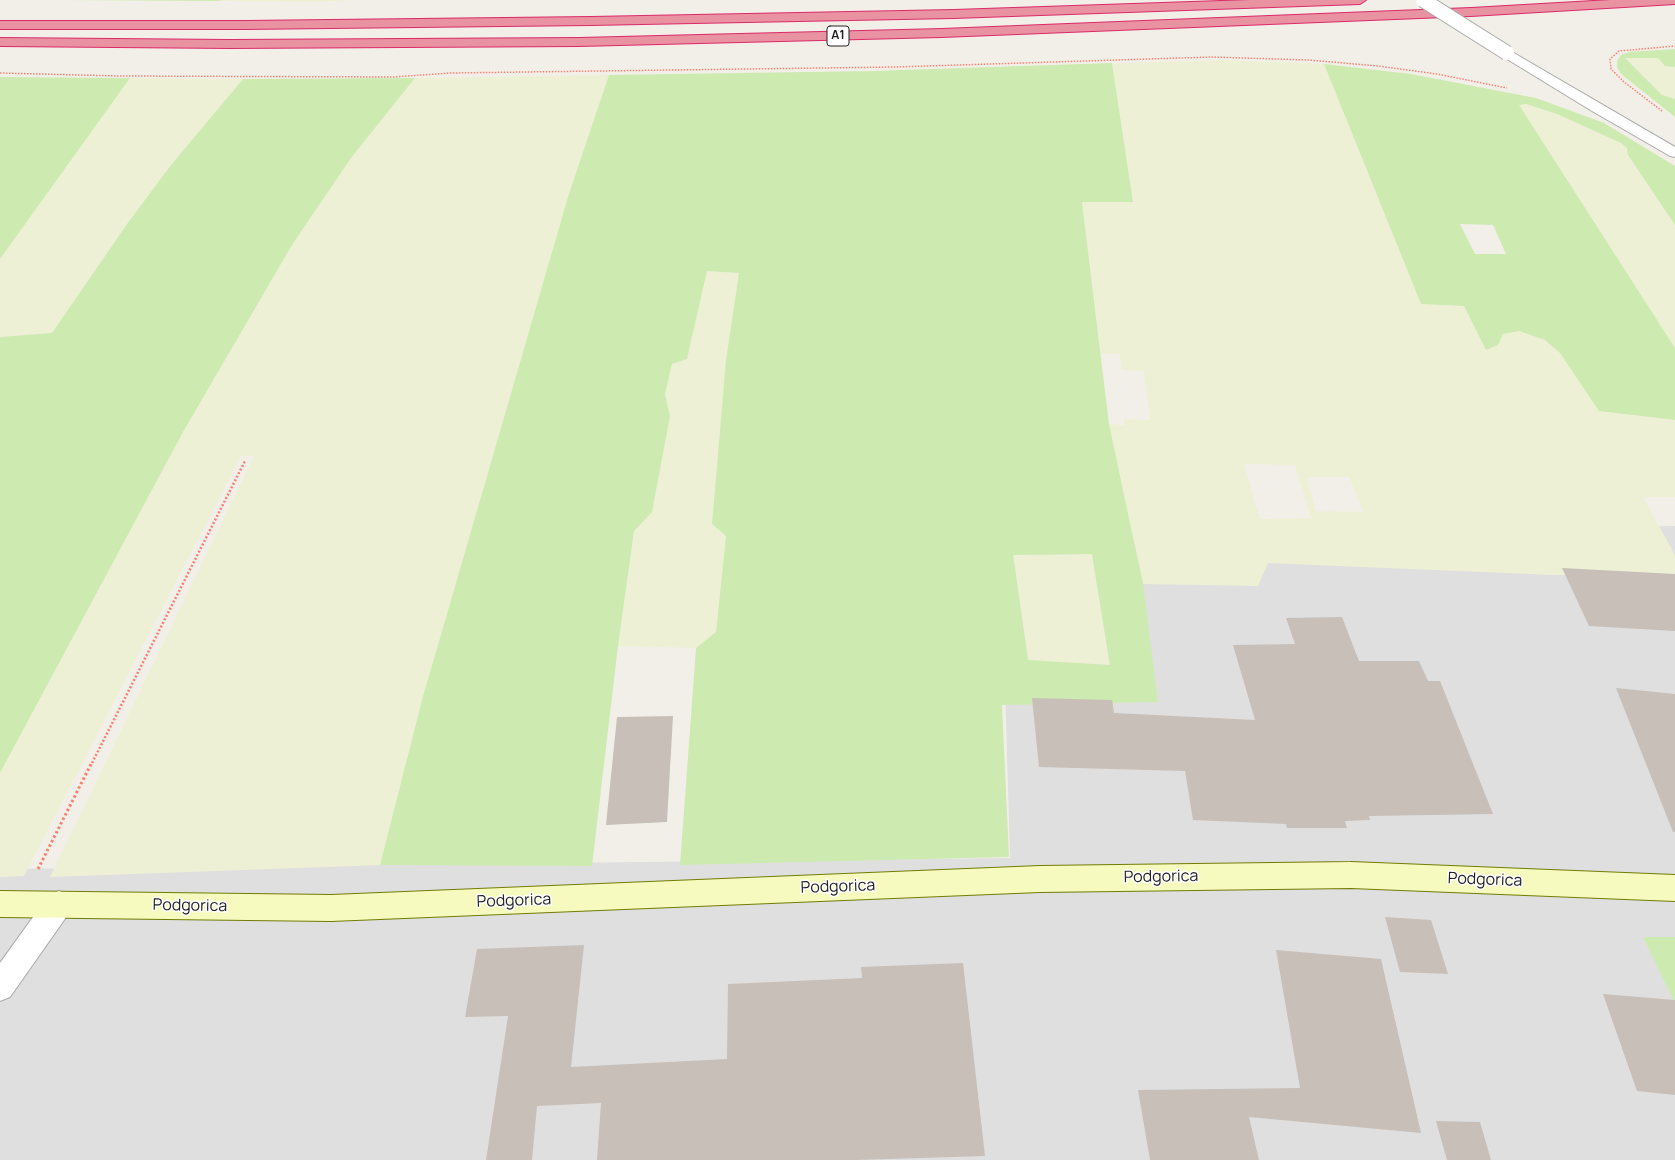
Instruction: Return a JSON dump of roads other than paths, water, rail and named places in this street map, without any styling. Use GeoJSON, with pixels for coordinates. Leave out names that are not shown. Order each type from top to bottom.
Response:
{"type":"FeatureCollection","features":[{"type":"Feature","properties":{"kind":"highway","name":"A1"},"geometry":{"type":"LineString","coordinates":[[0,25],[244,25],[591,21],[962,13],[1360,0]]}},
{"type":"Feature","properties":{"kind":"highway","name":"A1"},"geometry":{"type":"LineString","coordinates":[[0,42],[579,42],[926,34],[1471,12],[1675,0]]}},
{"type":"Feature","properties":{"kind":"main road","name":"Podgorica"},"geometry":{"type":"LineString","coordinates":[[10,904],[331,908],[1040,879],[1351,875],[1675,888]]}},
{"type":"Feature","properties":{"kind":"street"},"geometry":{"type":"LineString","coordinates":[[1423,0],[1597,108],[1675,153]]}},
{"type":"Feature","properties":{"kind":"street"},"geometry":{"type":"LineString","coordinates":[[0,986],[59,904]]}}]}
